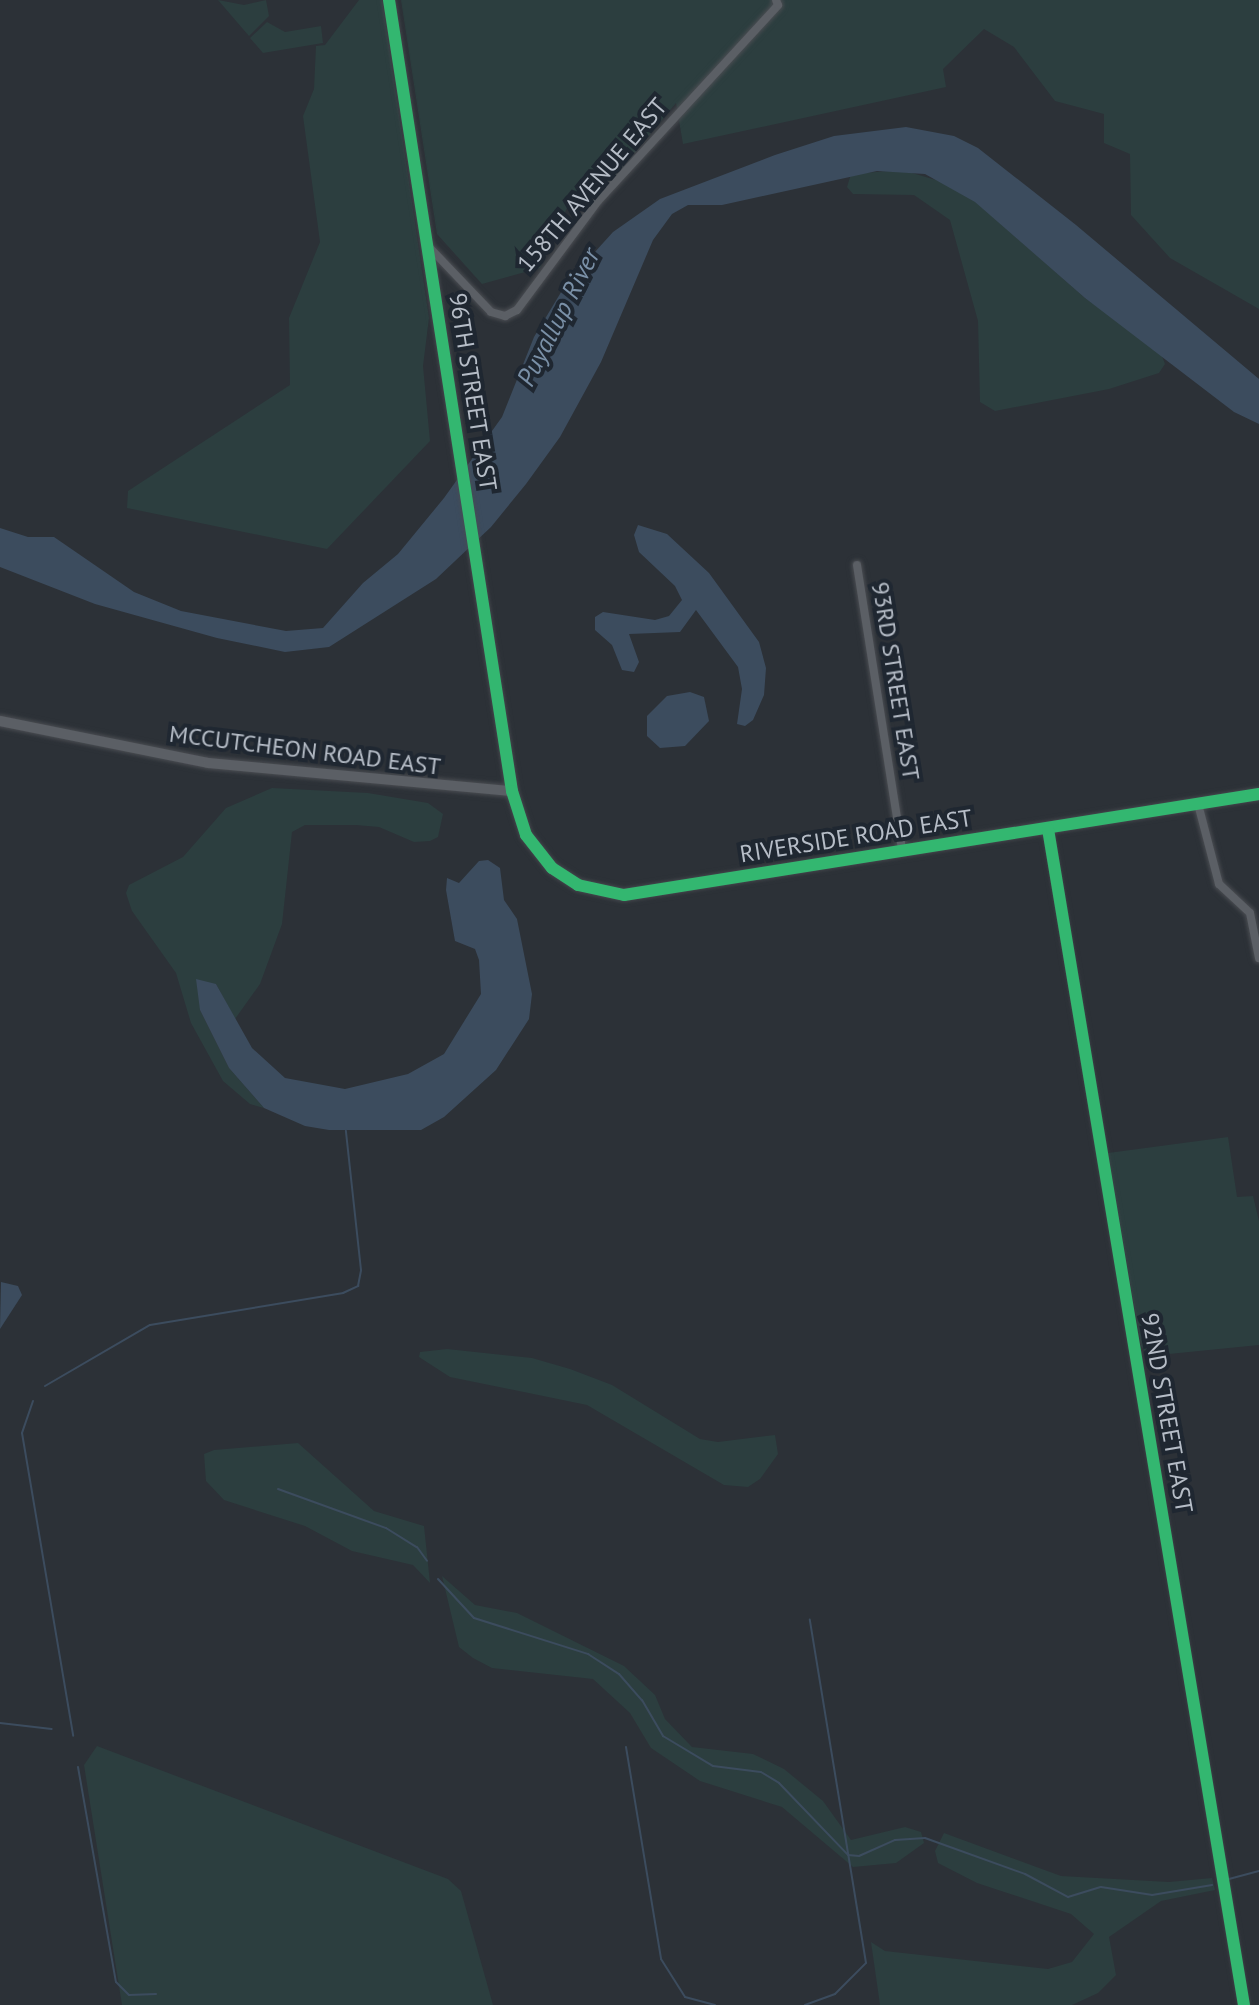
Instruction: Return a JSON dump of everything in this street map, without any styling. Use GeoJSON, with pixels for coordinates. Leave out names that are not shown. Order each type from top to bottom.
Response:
{"type":"FeatureCollection","features":[{"type":"Feature","properties":{"kind":"street","name":"96TH STREET EAST"},"geometry":{"type":"LineString","coordinates":[[389,0],[512,791]]}},
{"type":"Feature","properties":{"kind":"street","name":"158TH AVENUE EAST"},"geometry":{"type":"LineString","coordinates":[[428,246],[491,312],[505,316],[517,310],[590,211],[778,5],[776,0]]}},
{"type":"Feature","properties":{"kind":"street","name":"93RD STREET EAST"},"geometry":{"type":"LineString","coordinates":[[857,565],[902,850]]}},
{"type":"Feature","properties":{"kind":"street","name":"MCCUTCHEON ROAD EAST"},"geometry":{"type":"LineString","coordinates":[[0,721],[208,763],[512,791]]}},
{"type":"Feature","properties":{"kind":"street","name":"RIVERSIDE ROAD EAST"},"geometry":{"type":"LineString","coordinates":[[512,791],[526,835],[552,868],[578,885],[610,893],[1048,829],[1259,794]]}},
{"type":"Feature","properties":{"kind":"street"},"geometry":{"type":"LineString","coordinates":[[1198,804],[1219,884],[1250,913],[1259,958]]}},
{"type":"Feature","properties":{"kind":"street","name":"92ND STREET EAST"},"geometry":{"type":"LineString","coordinates":[[1048,829],[1244,2005]]}},
{"type":"Feature","properties":{"kind":"shaded area"},"geometry":{"type":"Polygon","coordinates":[[[218,0],[244,5],[266,0],[269,16],[249,36],[218,0]]]}},
{"type":"Feature","properties":{"kind":"shaded area"},"geometry":{"type":"Polygon","coordinates":[[[359,0],[382,0],[429,318],[423,366],[430,441],[327,549],[127,508],[128,491],[290,385],[289,318],[320,242],[303,116],[314,89],[316,46],[325,45],[359,0]]]}},
{"type":"Feature","properties":{"kind":"shaded area"},"geometry":{"type":"Polygon","coordinates":[[[401,0],[1259,0],[1259,309],[1170,258],[1131,215],[1130,154],[1104,143],[1104,114],[1055,101],[1014,47],[984,29],[943,69],[946,87],[683,144],[676,103],[613,179],[571,199],[540,268],[482,284],[437,234],[401,0]]]}},
{"type":"Feature","properties":{"kind":"shaded area"},"geometry":{"type":"Polygon","coordinates":[[[267,22],[285,32],[321,26],[323,43],[263,53],[250,38],[267,22]]]}},
{"type":"Feature","properties":{"kind":"shaded area"},"geometry":{"type":"Polygon","coordinates":[[[902,170],[946,183],[976,202],[1085,298],[1160,351],[1165,364],[1159,373],[1109,389],[995,411],[980,402],[978,321],[950,220],[914,195],[853,194],[847,187],[851,174],[902,170]]]}},
{"type":"Feature","properties":{"kind":"shaded area"},"geometry":{"type":"Polygon","coordinates":[[[272,788],[368,793],[428,803],[443,814],[438,837],[430,841],[414,842],[379,827],[356,825],[305,825],[292,832],[282,924],[260,984],[235,1019],[216,984],[200,1010],[229,1068],[264,1108],[250,1104],[223,1081],[191,1023],[176,973],[132,911],[126,893],[129,885],[183,857],[226,808],[272,788]]]}},
{"type":"Feature","properties":{"kind":"shaded area"},"geometry":{"type":"Polygon","coordinates":[[[1228,1137],[1237,1197],[1253,1196],[1259,1221],[1259,1345],[1149,1356],[1141,1346],[1108,1153],[1228,1137]]]}},
{"type":"Feature","properties":{"kind":"shaded area"},"geometry":{"type":"Polygon","coordinates":[[[447,1349],[532,1358],[570,1369],[612,1385],[700,1439],[718,1442],[775,1435],[778,1454],[760,1479],[748,1487],[724,1485],[587,1405],[450,1377],[419,1357],[420,1352],[447,1349]]]}},
{"type":"Feature","properties":{"kind":"shaded area"},"geometry":{"type":"Polygon","coordinates":[[[298,1443],[374,1511],[424,1526],[430,1583],[413,1565],[352,1551],[305,1526],[224,1500],[206,1481],[204,1454],[214,1450],[298,1443]]]}},
{"type":"Feature","properties":{"kind":"shaded area"},"geometry":{"type":"Polygon","coordinates":[[[442,1576],[475,1605],[517,1613],[624,1666],[655,1695],[665,1719],[692,1747],[753,1754],[784,1769],[823,1801],[851,1840],[905,1827],[921,1832],[924,1843],[896,1863],[853,1867],[782,1807],[700,1781],[651,1748],[630,1713],[593,1679],[492,1668],[473,1658],[459,1647],[442,1576]]]}},
{"type":"Feature","properties":{"kind":"shaded area"},"geometry":{"type":"Polygon","coordinates":[[[97,1746],[448,1879],[461,1891],[493,2005],[122,2005],[84,1765],[97,1746]]]}},
{"type":"Feature","properties":{"kind":"shaded area"},"geometry":{"type":"Polygon","coordinates":[[[944,1833],[1061,1876],[1169,1882],[1212,1878],[1215,1890],[1161,1901],[1109,1937],[1116,1975],[1098,1993],[1072,2005],[880,2005],[871,1942],[885,1951],[1048,1969],[1072,1962],[1094,1934],[1071,1914],[977,1883],[938,1863],[935,1851],[944,1833]]]}},
{"type":"Feature","properties":{"kind":"water","name":"Puyallup River"},"geometry":{"type":"Polygon","coordinates":[[[906,127],[954,136],[978,148],[1076,225],[1259,379],[1259,424],[1234,412],[1085,298],[975,202],[925,174],[877,171],[722,205],[688,205],[672,214],[653,240],[601,362],[560,437],[526,484],[491,527],[436,579],[329,647],[285,652],[217,638],[95,604],[0,567],[0,528],[28,537],[54,537],[134,592],[181,611],[286,631],[323,628],[363,583],[398,554],[444,498],[502,417],[534,337],[566,284],[613,232],[660,199],[775,155],[834,136],[906,127]]]}},
{"type":"Feature","properties":{"kind":"water"},"geometry":{"type":"Polygon","coordinates":[[[638,525],[667,534],[709,573],[759,642],[766,668],[764,695],[753,720],[745,726],[737,724],[742,689],[738,667],[696,610],[680,632],[629,634],[639,662],[634,672],[622,670],[612,645],[595,630],[595,617],[603,612],[655,620],[669,616],[682,600],[675,586],[639,552],[634,535],[638,525]]]}},
{"type":"Feature","properties":{"kind":"water"},"geometry":{"type":"Polygon","coordinates":[[[690,692],[704,697],[709,721],[685,746],[660,748],[647,736],[647,716],[667,696],[690,692]]]}},
{"type":"Feature","properties":{"kind":"water"},"geometry":{"type":"Polygon","coordinates":[[[488,860],[500,868],[504,900],[517,919],[532,994],[529,1019],[496,1070],[444,1117],[421,1130],[329,1130],[305,1126],[264,1108],[229,1068],[200,1010],[196,979],[216,984],[252,1048],[285,1078],[345,1089],[408,1074],[444,1054],[481,994],[479,960],[475,949],[455,941],[446,890],[447,878],[459,883],[479,861],[488,860]]]}},
{"type":"Feature","properties":{"kind":"water"},"geometry":{"type":"Polygon","coordinates":[[[1,1282],[18,1286],[22,1295],[0,1329],[1,1282]]]}},
{"type":"Feature","properties":{"kind":"waterway"},"geometry":{"type":"LineString","coordinates":[[45,1386],[150,1325],[343,1293],[358,1286],[361,1270],[346,1131]]}},
{"type":"Feature","properties":{"kind":"waterway"},"geometry":{"type":"LineString","coordinates":[[33,1401],[22,1433],[73,1736]]}},
{"type":"Feature","properties":{"kind":"waterway"},"geometry":{"type":"LineString","coordinates":[[278,1489],[386,1528],[417,1547],[427,1561]]}},
{"type":"Feature","properties":{"kind":"waterway"},"geometry":{"type":"LineString","coordinates":[[438,1579],[474,1618],[588,1654],[619,1674],[642,1700],[663,1736],[713,1766],[761,1772],[779,1783],[848,1855],[859,1856],[895,1840],[925,1838],[1025,1874],[1068,1897],[1101,1887],[1152,1895],[1212,1885]]}},
{"type":"Feature","properties":{"kind":"waterway"},"geometry":{"type":"LineString","coordinates":[[805,2005],[835,1994],[866,1963],[810,1620]]}},
{"type":"Feature","properties":{"kind":"waterway"},"geometry":{"type":"LineString","coordinates":[[0,1723],[52,1729]]}},
{"type":"Feature","properties":{"kind":"waterway"},"geometry":{"type":"LineString","coordinates":[[626,1747],[661,1959],[685,1997],[715,2005]]}},
{"type":"Feature","properties":{"kind":"waterway"},"geometry":{"type":"LineString","coordinates":[[78,1767],[116,1982],[129,1995],[156,1994]]}},
{"type":"Feature","properties":{"kind":"waterway"},"geometry":{"type":"LineString","coordinates":[[1229,1879],[1259,1871]]}},
{"type":"Feature","properties":{"kind":"cycle path"},"geometry":{"type":"LineString","coordinates":[[389,0],[512,791],[526,835],[552,868],[578,885],[624,895],[1259,794]]}},
{"type":"Feature","properties":{"kind":"cycle path"},"geometry":{"type":"LineString","coordinates":[[1048,829],[1244,2005]]}}]}
